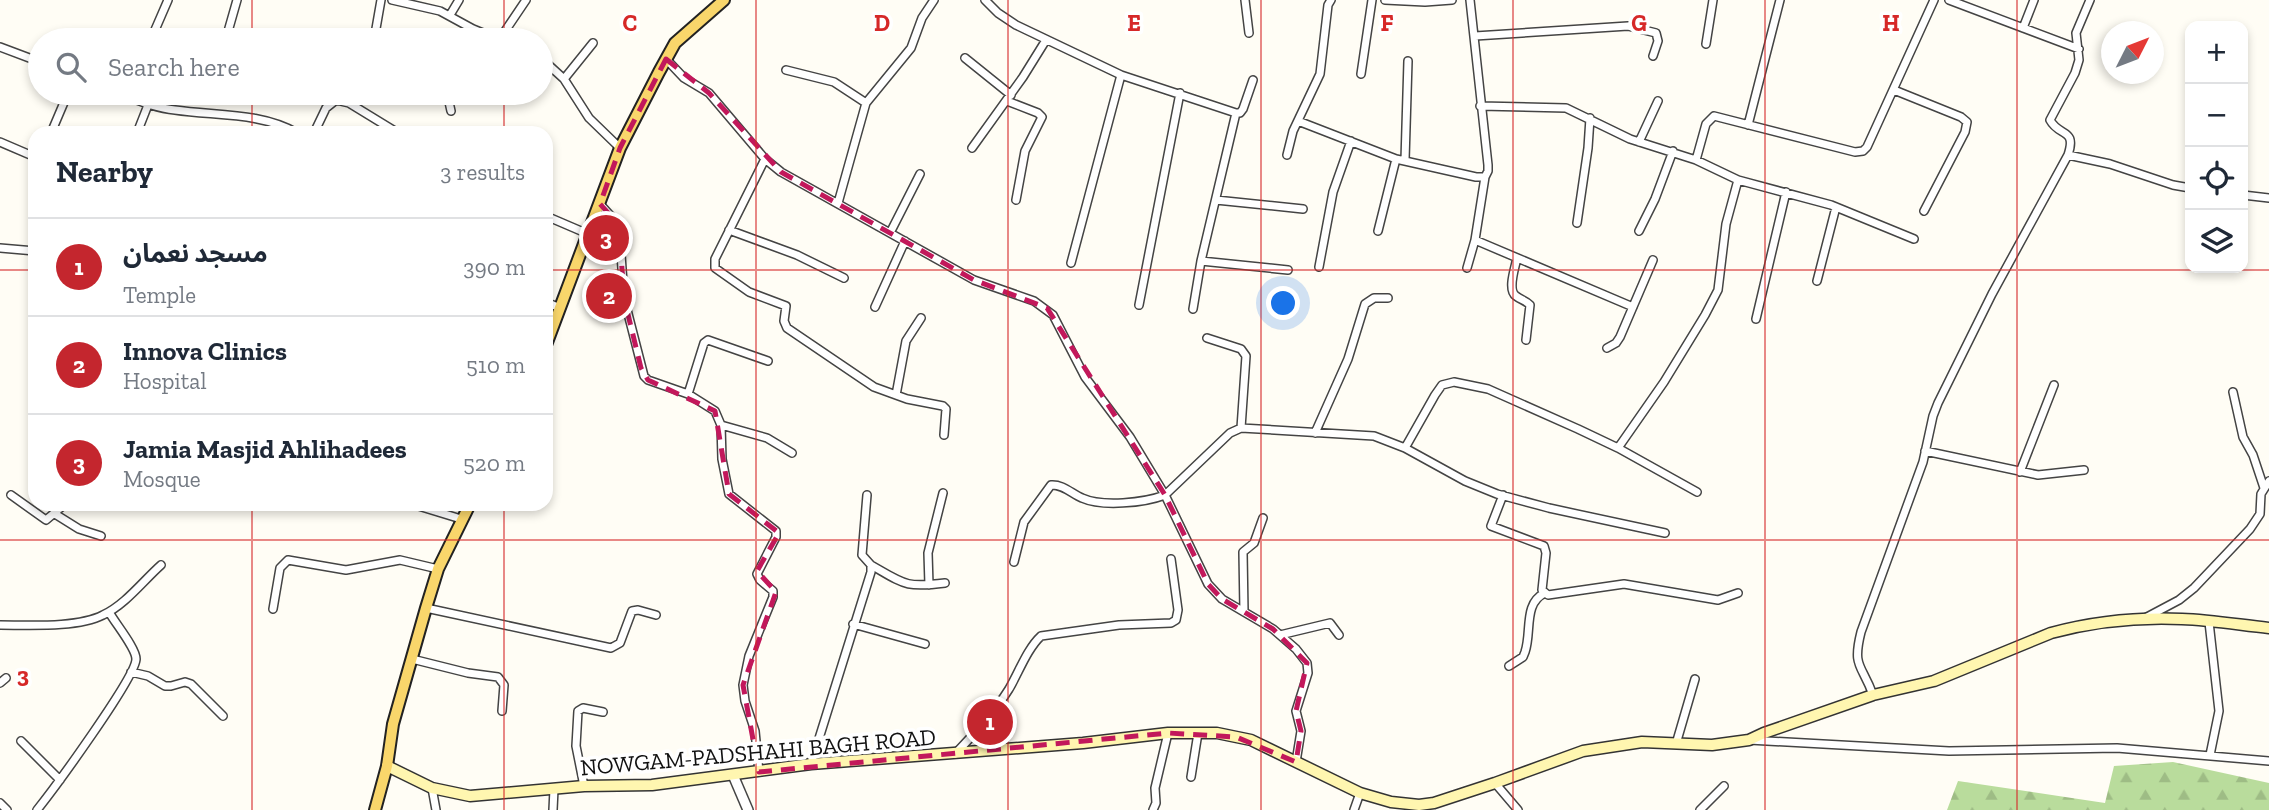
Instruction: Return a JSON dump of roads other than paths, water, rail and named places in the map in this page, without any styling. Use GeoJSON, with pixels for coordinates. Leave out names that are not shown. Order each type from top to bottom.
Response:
{"type":"FeatureCollection","features":[{"type":"Feature","properties":{"kind":"main road"},"geometry":{"type":"LineString","coordinates":[[553,326],[620,148],[666,59],[683,35],[724,0]]}},
{"type":"Feature","properties":{"kind":"main road"},"geometry":{"type":"LineString","coordinates":[[375,810],[387,766],[393,724],[426,608],[438,569],[466,511]]}},
{"type":"Feature","properties":{"kind":"main road","name":"NOWGAM-PADSHAHI BAGH ROAD"},"geometry":{"type":"LineString","coordinates":[[387,766],[432,788],[470,796],[584,786],[652,785],[811,764],[955,754],[1168,733],[1217,733],[1251,740],[1360,793],[1391,802],[1419,805],[1434,803],[1593,749],[1634,743],[1712,745],[1749,740],[1873,695],[1934,681],[2051,633],[2083,626],[2182,619],[2269,628]]}},
{"type":"Feature","properties":{"kind":"street"},"geometry":{"type":"LineString","coordinates":[[156,28],[168,0]]}},
{"type":"Feature","properties":{"kind":"street"},"geometry":{"type":"LineString","coordinates":[[228,28],[237,0]]}},
{"type":"Feature","properties":{"kind":"street"},"geometry":{"type":"LineString","coordinates":[[376,28],[381,0]]}},
{"type":"Feature","properties":{"kind":"street"},"geometry":{"type":"LineString","coordinates":[[392,0],[450,15],[471,28]]}},
{"type":"Feature","properties":{"kind":"street"},"geometry":{"type":"LineString","coordinates":[[450,15],[459,0]]}},
{"type":"Feature","properties":{"kind":"street"},"geometry":{"type":"LineString","coordinates":[[507,28],[526,0]]}},
{"type":"Feature","properties":{"kind":"street"},"geometry":{"type":"LineString","coordinates":[[838,203],[866,103],[911,48],[922,18],[934,0]]}},
{"type":"Feature","properties":{"kind":"street"},"geometry":{"type":"LineString","coordinates":[[985,0],[1016,25],[1121,75],[1236,113]]}},
{"type":"Feature","properties":{"kind":"street"},"geometry":{"type":"LineString","coordinates":[[1245,0],[1249,33]]}},
{"type":"Feature","properties":{"kind":"street"},"geometry":{"type":"LineString","coordinates":[[1287,155],[1298,121],[1320,74],[1328,5],[1331,0]]}},
{"type":"Feature","properties":{"kind":"street"},"geometry":{"type":"LineString","coordinates":[[1361,74],[1372,0]]}},
{"type":"Feature","properties":{"kind":"street"},"geometry":{"type":"LineString","coordinates":[[1385,0],[1452,0]]}},
{"type":"Feature","properties":{"kind":"street"},"geometry":{"type":"LineString","coordinates":[[1467,268],[1488,171],[1470,0]]}},
{"type":"Feature","properties":{"kind":"street"},"geometry":{"type":"LineString","coordinates":[[1706,44],[1713,0]]}},
{"type":"Feature","properties":{"kind":"street"},"geometry":{"type":"LineString","coordinates":[[1748,125],[1780,0]]}},
{"type":"Feature","properties":{"kind":"street"},"geometry":{"type":"LineString","coordinates":[[1696,160],[1709,118],[1716,116],[1860,152],[1867,147],[1934,0]]}},
{"type":"Feature","properties":{"kind":"street"},"geometry":{"type":"LineString","coordinates":[[1949,0],[2079,49]]}},
{"type":"Feature","properties":{"kind":"street"},"geometry":{"type":"LineString","coordinates":[[2023,28],[2034,0]]}},
{"type":"Feature","properties":{"kind":"street"},"geometry":{"type":"LineString","coordinates":[[1873,695],[1857,664],[1857,648],[1925,451],[1933,416],[1962,351],[2068,155],[2071,137],[2052,125],[2050,120],[2075,73],[2079,60],[2076,33],[2090,0]]}},
{"type":"Feature","properties":{"kind":"street"},"geometry":{"type":"LineString","coordinates":[[1475,36],[1628,26],[1656,33],[1658,41],[1653,56]]}},
{"type":"Feature","properties":{"kind":"street"},"geometry":{"type":"LineString","coordinates":[[972,148],[1009,98],[1046,40]]}},
{"type":"Feature","properties":{"kind":"street"},"geometry":{"type":"LineString","coordinates":[[564,79],[593,43]]}},
{"type":"Feature","properties":{"kind":"street"},"geometry":{"type":"LineString","coordinates":[[0,47],[28,58]]}},
{"type":"Feature","properties":{"kind":"street"},"geometry":{"type":"LineString","coordinates":[[965,58],[1009,98],[1042,117],[1025,151],[1016,200]]}},
{"type":"Feature","properties":{"kind":"street"},"geometry":{"type":"LineString","coordinates":[[666,59],[684,78],[709,93],[765,159],[790,177],[974,280],[1047,308],[1059,323],[1085,377],[1130,437],[1165,495],[1208,584],[1222,599],[1263,622],[1302,656],[1308,673],[1296,704],[1301,730],[1296,762]]}},
{"type":"Feature","properties":{"kind":"street"},"geometry":{"type":"LineString","coordinates":[[1405,160],[1408,61]]}},
{"type":"Feature","properties":{"kind":"street"},"geometry":{"type":"LineString","coordinates":[[553,69],[564,79],[589,118],[620,148]]}},
{"type":"Feature","properties":{"kind":"street"},"geometry":{"type":"LineString","coordinates":[[786,70],[834,82],[866,103]]}},
{"type":"Feature","properties":{"kind":"street"},"geometry":{"type":"LineString","coordinates":[[1070,263],[1121,75]]}},
{"type":"Feature","properties":{"kind":"street"},"geometry":{"type":"LineString","coordinates":[[1193,309],[1201,261],[1236,113],[1243,109],[1252,80]]}},
{"type":"Feature","properties":{"kind":"street"},"geometry":{"type":"LineString","coordinates":[[1894,90],[1961,117],[1967,122],[1965,132],[1924,211]]}},
{"type":"Feature","properties":{"kind":"street"},"geometry":{"type":"LineString","coordinates":[[1139,305],[1180,93]]}},
{"type":"Feature","properties":{"kind":"street"},"geometry":{"type":"LineString","coordinates":[[1639,142],[1658,101]]}},
{"type":"Feature","properties":{"kind":"street"},"geometry":{"type":"LineString","coordinates":[[54,126],[63,105]]}},
{"type":"Feature","properties":{"kind":"street"},"geometry":{"type":"LineString","coordinates":[[140,126],[148,105],[266,120],[280,126]]}},
{"type":"Feature","properties":{"kind":"street"},"geometry":{"type":"LineString","coordinates":[[317,126],[330,105]]}},
{"type":"Feature","properties":{"kind":"street"},"geometry":{"type":"LineString","coordinates":[[352,105],[387,126]]}},
{"type":"Feature","properties":{"kind":"street"},"geometry":{"type":"LineString","coordinates":[[450,105],[451,111]]}},
{"type":"Feature","properties":{"kind":"street"},"geometry":{"type":"LineString","coordinates":[[1480,106],[1553,106],[1575,110],[1617,134],[1673,151],[1738,180],[1836,207],[1914,239]]}},
{"type":"Feature","properties":{"kind":"street"},"geometry":{"type":"LineString","coordinates":[[1577,223],[1590,118]]}},
{"type":"Feature","properties":{"kind":"street"},"geometry":{"type":"LineString","coordinates":[[1298,121],[1396,159],[1485,177]]}},
{"type":"Feature","properties":{"kind":"street"},"geometry":{"type":"LineString","coordinates":[[1319,267],[1333,192],[1351,141]]}},
{"type":"Feature","properties":{"kind":"street"},"geometry":{"type":"LineString","coordinates":[[0,142],[28,154]]}},
{"type":"Feature","properties":{"kind":"street"},"geometry":{"type":"LineString","coordinates":[[1639,231],[1655,200],[1673,151]]}},
{"type":"Feature","properties":{"kind":"street"},"geometry":{"type":"LineString","coordinates":[[2068,155],[2110,164],[2185,187]]}},
{"type":"Feature","properties":{"kind":"street"},"geometry":{"type":"LineString","coordinates":[[765,159],[715,259],[715,268],[750,292],[786,306],[785,325],[791,332],[866,383],[896,395],[943,406],[946,409],[944,435]]}},
{"type":"Feature","properties":{"kind":"street"},"geometry":{"type":"LineString","coordinates":[[1378,231],[1396,159]]}},
{"type":"Feature","properties":{"kind":"street"},"geometry":{"type":"LineString","coordinates":[[890,233],[920,174]]}},
{"type":"Feature","properties":{"kind":"street"},"geometry":{"type":"LineString","coordinates":[[1618,448],[1664,382],[1718,290],[1726,223],[1738,180]]}},
{"type":"Feature","properties":{"kind":"street"},"geometry":{"type":"LineString","coordinates":[[1756,319],[1786,192]]}},
{"type":"Feature","properties":{"kind":"street"},"geometry":{"type":"LineString","coordinates":[[2248,196],[2269,198]]}},
{"type":"Feature","properties":{"kind":"street"},"geometry":{"type":"LineString","coordinates":[[1216,200],[1303,209]]}},
{"type":"Feature","properties":{"kind":"street"},"geometry":{"type":"LineString","coordinates":[[600,204],[619,225],[624,298],[644,376],[652,382],[688,394],[715,411],[721,425],[722,459],[729,494],[776,534],[757,571],[758,577],[770,588],[774,597],[749,656],[743,685],[745,701],[755,731],[759,772]]}},
{"type":"Feature","properties":{"kind":"street"},"geometry":{"type":"LineString","coordinates":[[1817,281],[1836,207]]}},
{"type":"Feature","properties":{"kind":"street"},"geometry":{"type":"LineString","coordinates":[[553,219],[588,234]]}},
{"type":"Feature","properties":{"kind":"street"},"geometry":{"type":"LineString","coordinates":[[729,230],[797,255],[844,278]]}},
{"type":"Feature","properties":{"kind":"street"},"geometry":{"type":"LineString","coordinates":[[1475,240],[1633,307]]}},
{"type":"Feature","properties":{"kind":"street"},"geometry":{"type":"LineString","coordinates":[[875,307],[905,241]]}},
{"type":"Feature","properties":{"kind":"street"},"geometry":{"type":"LineString","coordinates":[[0,248],[28,250]]}},
{"type":"Feature","properties":{"kind":"street"},"geometry":{"type":"LineString","coordinates":[[1517,258],[1511,289],[1514,295],[1530,305],[1526,340]]}},
{"type":"Feature","properties":{"kind":"street"},"geometry":{"type":"LineString","coordinates":[[1607,348],[1618,341],[1653,260]]}},
{"type":"Feature","properties":{"kind":"street"},"geometry":{"type":"LineString","coordinates":[[1201,261],[1288,270]]}},
{"type":"Feature","properties":{"kind":"street"},"geometry":{"type":"LineString","coordinates":[[1315,433],[1348,359],[1365,304],[1374,298],[1388,298]]}},
{"type":"Feature","properties":{"kind":"street"},"geometry":{"type":"LineString","coordinates":[[553,305],[560,308]]}},
{"type":"Feature","properties":{"kind":"street"},"geometry":{"type":"LineString","coordinates":[[896,395],[906,341],[921,318]]}},
{"type":"Feature","properties":{"kind":"street"},"geometry":{"type":"LineString","coordinates":[[1207,338],[1241,349],[1246,356],[1241,429]]}},
{"type":"Feature","properties":{"kind":"street"},"geometry":{"type":"LineString","coordinates":[[688,394],[704,343],[708,340],[768,361]]}},
{"type":"Feature","properties":{"kind":"street"},"geometry":{"type":"LineString","coordinates":[[1405,448],[1434,395],[1442,385],[1454,382],[1488,389],[1618,448],[1696,492]]}},
{"type":"Feature","properties":{"kind":"street"},"geometry":{"type":"LineString","coordinates":[[2020,472],[2054,384]]}},
{"type":"Feature","properties":{"kind":"street"},"geometry":{"type":"LineString","coordinates":[[2144,620],[2194,588],[2250,529],[2260,514],[2266,484],[2243,437],[2233,392]]}},
{"type":"Feature","properties":{"kind":"street"},"geometry":{"type":"LineString","coordinates":[[721,425],[767,438],[792,453]]}},
{"type":"Feature","properties":{"kind":"street"},"geometry":{"type":"LineString","coordinates":[[1014,562],[1024,522],[1051,485],[1058,485],[1092,501],[1135,502],[1165,495],[1226,436],[1241,429],[1374,436],[1405,448],[1465,481],[1503,495],[1549,508],[1665,533]]}},
{"type":"Feature","properties":{"kind":"street"},"geometry":{"type":"LineString","coordinates":[[1925,451],[2038,475],[2084,470]]}},
{"type":"Feature","properties":{"kind":"street"},"geometry":{"type":"LineString","coordinates":[[929,585],[929,553],[943,494]]}},
{"type":"Feature","properties":{"kind":"street"},"geometry":{"type":"LineString","coordinates":[[11,495],[28,507]]}},
{"type":"Feature","properties":{"kind":"street"},"geometry":{"type":"LineString","coordinates":[[867,495],[862,555],[871,565],[906,584],[945,583]]}},
{"type":"Feature","properties":{"kind":"street"},"geometry":{"type":"LineString","coordinates":[[1503,495],[1491,526],[1544,546],[1546,553],[1542,590],[1545,593]]}},
{"type":"Feature","properties":{"kind":"street"},"geometry":{"type":"LineString","coordinates":[[33,511],[46,520],[58,511]]}},
{"type":"Feature","properties":{"kind":"street"},"geometry":{"type":"LineString","coordinates":[[435,511],[461,519]]}},
{"type":"Feature","properties":{"kind":"street"},"geometry":{"type":"LineString","coordinates":[[55,514],[79,529],[101,536]]}},
{"type":"Feature","properties":{"kind":"street"},"geometry":{"type":"LineString","coordinates":[[1244,612],[1243,552],[1254,543],[1263,518]]}},
{"type":"Feature","properties":{"kind":"street"},"geometry":{"type":"LineString","coordinates":[[273,609],[280,568],[288,560],[346,570],[400,559],[438,569]]}},
{"type":"Feature","properties":{"kind":"street"},"geometry":{"type":"LineString","coordinates":[[955,754],[991,715],[1035,641],[1041,636],[1119,625],[1171,623],[1176,620],[1178,610],[1171,559]]}},
{"type":"Feature","properties":{"kind":"street"},"geometry":{"type":"LineString","coordinates":[[0,625],[53,625],[97,618],[108,612],[161,565]]}},
{"type":"Feature","properties":{"kind":"street"},"geometry":{"type":"LineString","coordinates":[[811,764],[871,565]]}},
{"type":"Feature","properties":{"kind":"street"},"geometry":{"type":"LineString","coordinates":[[1509,666],[1523,657],[1532,603],[1545,593],[1553,595],[1624,584],[1718,600],[1738,593]]}},
{"type":"Feature","properties":{"kind":"street"},"geometry":{"type":"LineString","coordinates":[[426,608],[611,648],[620,643],[632,611],[656,615]]}},
{"type":"Feature","properties":{"kind":"street"},"geometry":{"type":"LineString","coordinates":[[37,810],[96,729],[136,661],[135,653],[108,612]]}},
{"type":"Feature","properties":{"kind":"street"},"geometry":{"type":"LineString","coordinates":[[2209,622],[2219,711],[2210,755]]}},
{"type":"Feature","properties":{"kind":"street"},"geometry":{"type":"LineString","coordinates":[[1280,635],[1330,623],[1339,635]]}},
{"type":"Feature","properties":{"kind":"street"},"geometry":{"type":"LineString","coordinates":[[853,624],[925,644]]}},
{"type":"Feature","properties":{"kind":"street"},"geometry":{"type":"LineString","coordinates":[[412,659],[468,673],[498,677],[505,685],[502,711]]}},
{"type":"Feature","properties":{"kind":"street"},"geometry":{"type":"LineString","coordinates":[[131,672],[148,676],[165,686],[185,682],[191,684],[223,716]]}},
{"type":"Feature","properties":{"kind":"street"},"geometry":{"type":"LineString","coordinates":[[1676,744],[1695,679]]}},
{"type":"Feature","properties":{"kind":"street"},"geometry":{"type":"LineString","coordinates":[[584,786],[576,746],[578,712],[583,708],[603,712]]}},
{"type":"Feature","properties":{"kind":"street"},"geometry":{"type":"LineString","coordinates":[[1153,810],[1168,733]]}},
{"type":"Feature","properties":{"kind":"street"},"geometry":{"type":"LineString","coordinates":[[1191,777],[1198,733]]}},
{"type":"Feature","properties":{"kind":"street"},"geometry":{"type":"LineString","coordinates":[[1749,740],[1949,751],[2117,748],[2269,761]]}},
{"type":"Feature","properties":{"kind":"street"},"geometry":{"type":"LineString","coordinates":[[21,741],[60,780]]}},
{"type":"Feature","properties":{"kind":"street"},"geometry":{"type":"LineString","coordinates":[[733,775],[748,810]]}},
{"type":"Feature","properties":{"kind":"street"},"geometry":{"type":"LineString","coordinates":[[1495,783],[1518,810]]}},
{"type":"Feature","properties":{"kind":"street"},"geometry":{"type":"LineString","coordinates":[[1700,810],[1724,786]]}},
{"type":"Feature","properties":{"kind":"street"},"geometry":{"type":"LineString","coordinates":[[432,788],[436,810]]}},
{"type":"Feature","properties":{"kind":"street"},"geometry":{"type":"LineString","coordinates":[[553,810],[554,789]]}},
{"type":"Feature","properties":{"kind":"street"},"geometry":{"type":"LineString","coordinates":[[1354,810],[1360,793]]}},
{"type":"Feature","properties":{"kind":"street"},"geometry":{"type":"LineString","coordinates":[[0,803],[7,810]]}},
{"type":"Feature","properties":{"kind":"place","name":"Jamia Masjid Ahlihadees"},"geometry":{"type":"Point","coordinates":[606,238]}},
{"type":"Feature","properties":{"kind":"place","name":"Innova Clinics"},"geometry":{"type":"Point","coordinates":[609,296]}},
{"type":"Feature","properties":{"kind":"place","name":"مسجد نعمان"},"geometry":{"type":"Point","coordinates":[990,722]}}]}
